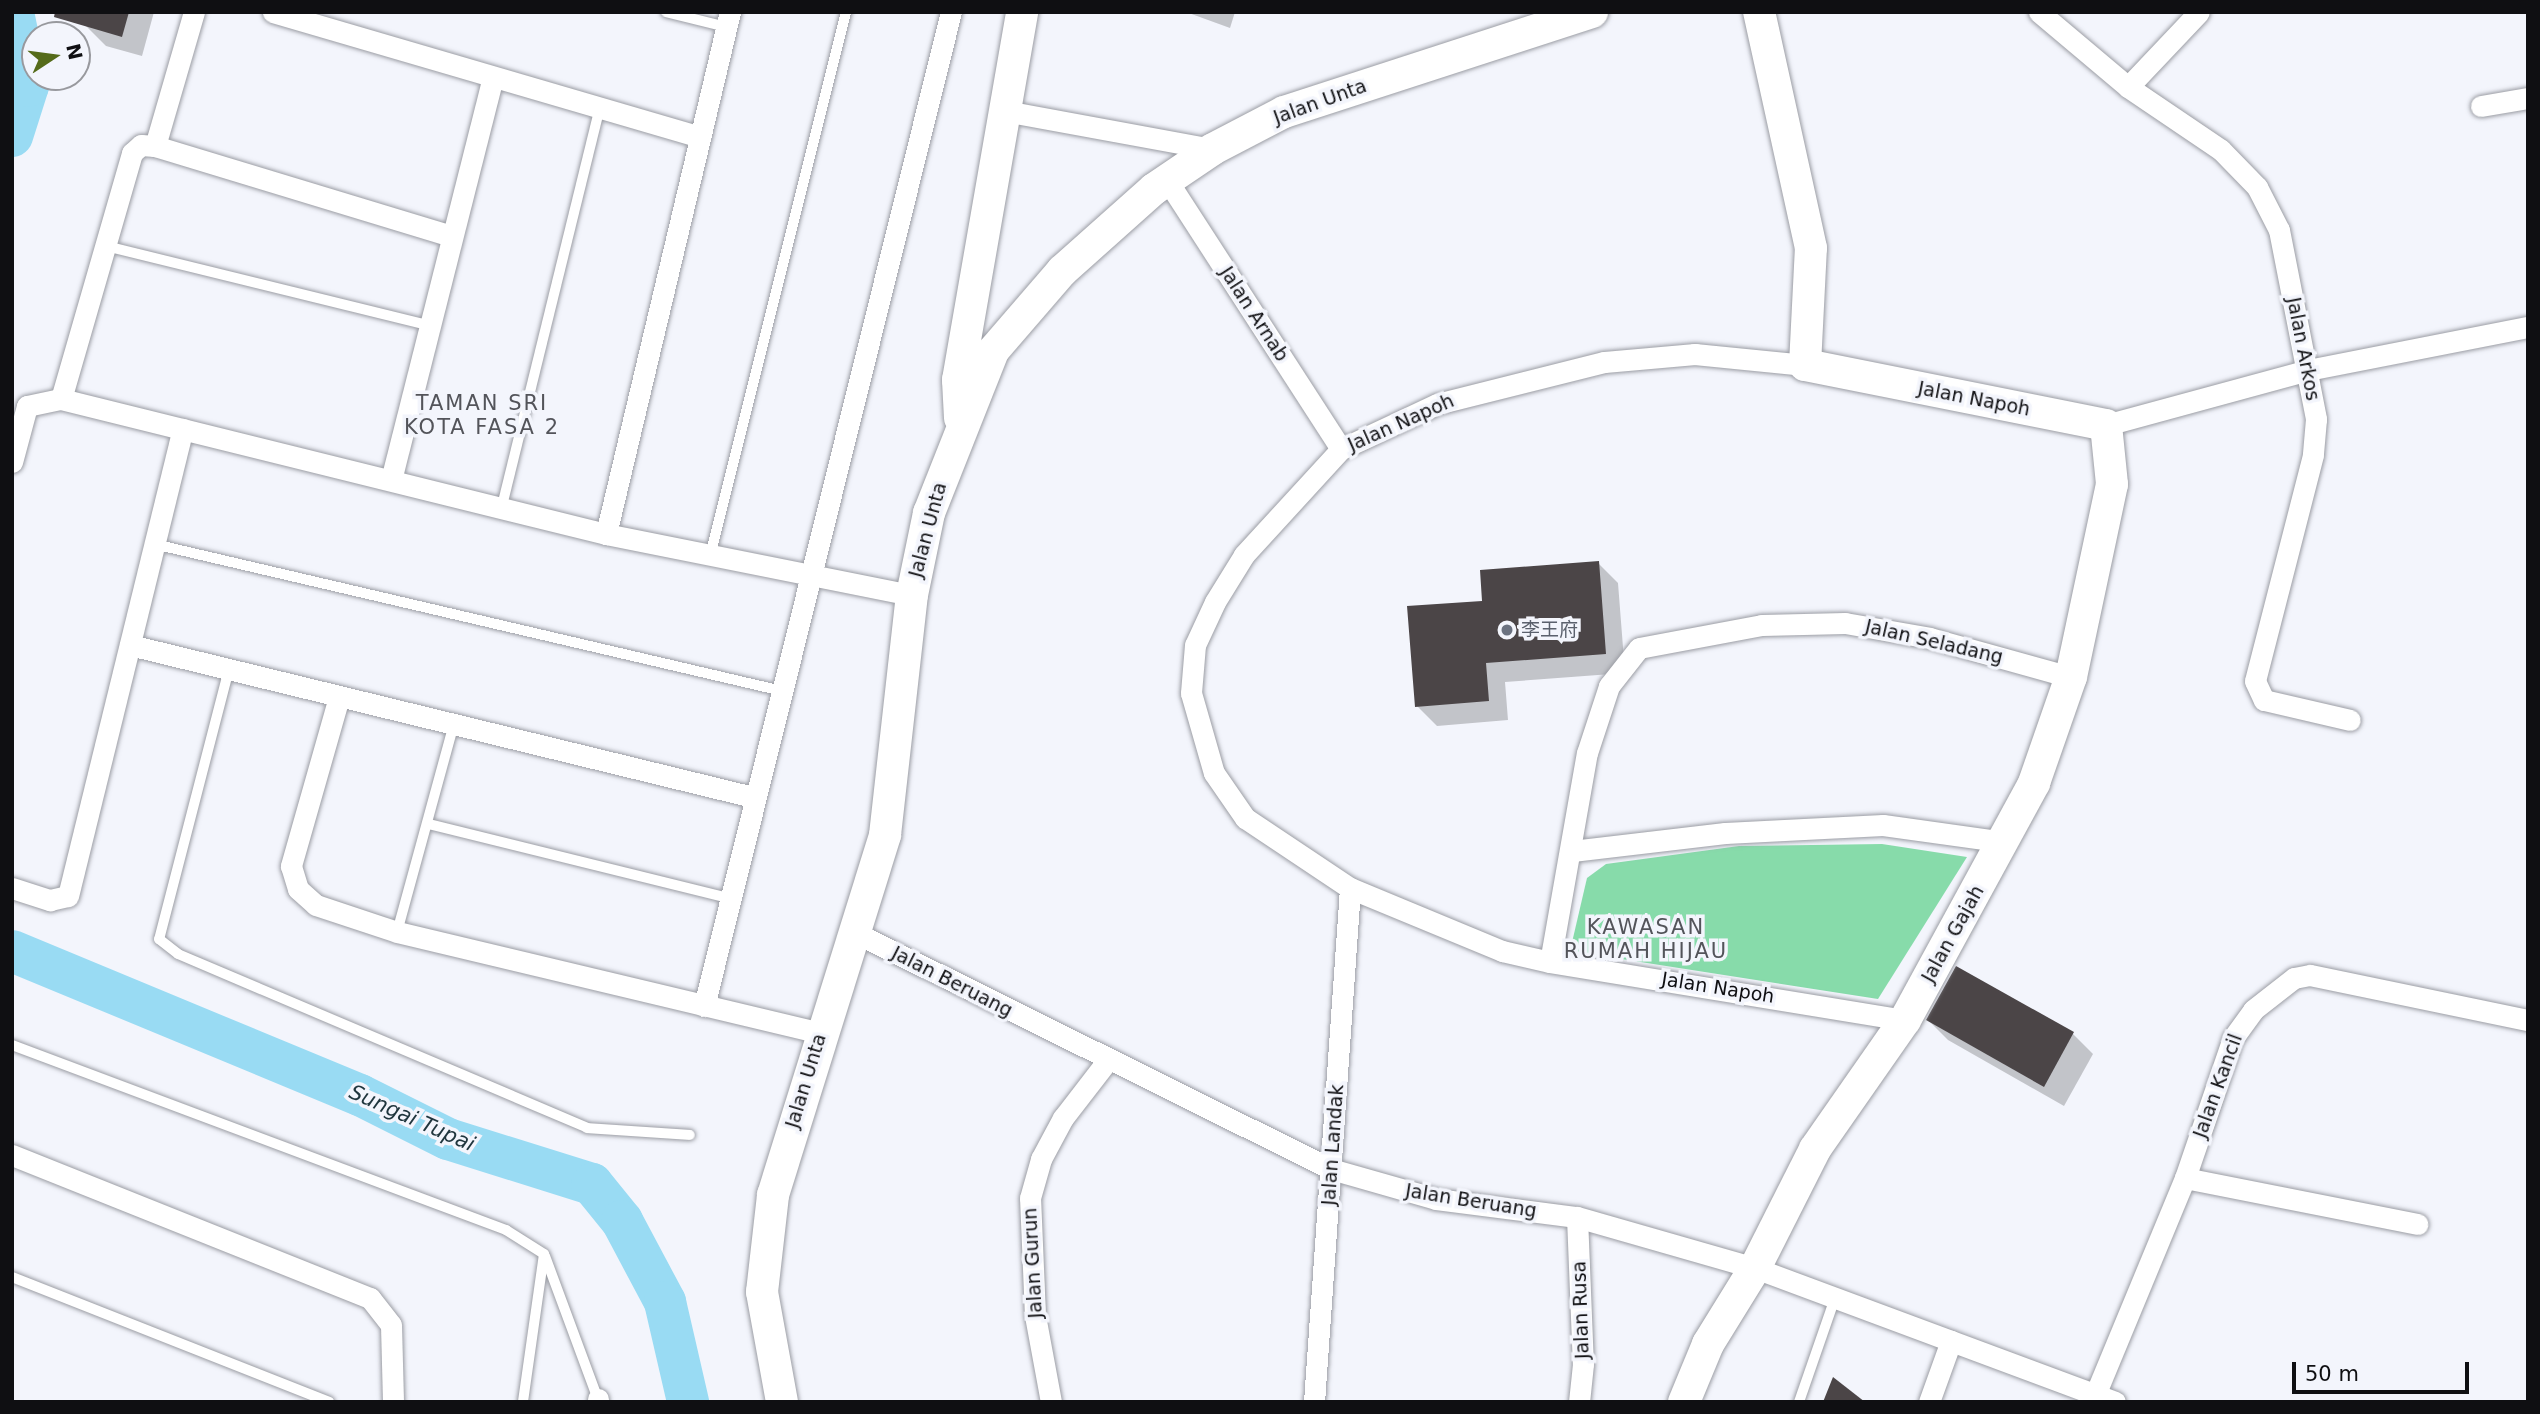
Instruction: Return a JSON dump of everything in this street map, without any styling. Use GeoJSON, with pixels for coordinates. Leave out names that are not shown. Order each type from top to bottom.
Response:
{"type":"FeatureCollection","features":[{"type":"Feature","properties":{"kind":"street"},"geometry":{"type":"LineString","coordinates":[[155,146],[194,12]]}},
{"type":"Feature","properties":{"kind":"street"},"geometry":{"type":"LineString","coordinates":[[274,12],[492,80],[700,136]]}},
{"type":"Feature","properties":{"kind":"street"},"geometry":{"type":"LineString","coordinates":[[704,1006],[753,797],[782,691],[951,12]]}},
{"type":"Feature","properties":{"kind":"street"},"geometry":{"type":"LineString","coordinates":[[961,425],[958,380],[1022,12]]}},
{"type":"Feature","properties":{"kind":"street","name":"Jalan Unta"},"geometry":{"type":"LineString","coordinates":[[782,1402],[762,1292],[764,1241],[821,1033],[885,835],[897,770],[912,595],[929,513],[961,425],[993,351],[1062,271],[1167,180],[1213,149],[1284,111],[1592,12]]}},
{"type":"Feature","properties":{"kind":"street"},"geometry":{"type":"LineString","coordinates":[[1759,12],[1811,248],[1805,365]]}},
{"type":"Feature","properties":{"kind":"street","name":"Jalan Arkos"},"geometry":{"type":"LineString","coordinates":[[2039,12],[2128,87],[2221,150],[2257,187],[2279,230],[2308,370],[2313,456],[2255,681],[2264,700],[2350,720]]}},
{"type":"Feature","properties":{"kind":"street"},"geometry":{"type":"LineString","coordinates":[[2128,87],[2199,12]]}},
{"type":"Feature","properties":{"kind":"street"},"geometry":{"type":"LineString","coordinates":[[606,534],[728,20]]}},
{"type":"Feature","properties":{"kind":"street"},"geometry":{"type":"LineString","coordinates":[[391,481],[492,80]]}},
{"type":"Feature","properties":{"kind":"street"},"geometry":{"type":"LineString","coordinates":[[2481,106],[2528,97]]}},
{"type":"Feature","properties":{"kind":"street"},"geometry":{"type":"LineString","coordinates":[[1005,111],[1213,149]]}},
{"type":"Feature","properties":{"kind":"street"},"geometry":{"type":"LineString","coordinates":[[61,399],[102,245],[132,153],[141,145],[155,146],[452,236]]}},
{"type":"Feature","properties":{"kind":"street","name":"Jalan Arnab"},"geometry":{"type":"LineString","coordinates":[[1167,180],[1341,449]]}},
{"type":"Feature","properties":{"kind":"street"},"geometry":{"type":"LineString","coordinates":[[978,269],[993,351]]}},
{"type":"Feature","properties":{"kind":"street","name":"Jalan Napoh"},"geometry":{"type":"LineString","coordinates":[[1905,1020],[1550,962],[1502,951],[1350,888],[1245,818],[1214,773],[1191,693],[1195,645],[1214,602],[1244,555],[1341,449],[1437,404],[1592,364],[1695,354],[1805,365],[2106,425],[2308,370],[2528,327]]}},
{"type":"Feature","properties":{"kind":"street"},"geometry":{"type":"LineString","coordinates":[[12,462],[27,406],[61,399],[501,510],[606,534],[711,552],[912,595]]}},
{"type":"Feature","properties":{"kind":"street","name":"Jalan Gajah"},"geometry":{"type":"LineString","coordinates":[[1684,1402],[1708,1344],[1755,1268],[1815,1149],[1905,1020],[2006,842],[2071,677],[2112,484],[2106,425]]}},
{"type":"Feature","properties":{"kind":"street"},"geometry":{"type":"LineString","coordinates":[[12,888],[50,900],[68,896],[130,645],[152,543],[183,429]]}},
{"type":"Feature","properties":{"kind":"street","name":"Jalan Seladang"},"geometry":{"type":"LineString","coordinates":[[1550,962],[1572,851],[1587,753],[1609,686],[1626,660],[1654,642],[1762,625],[1845,623],[1919,635],[2071,677]]}},
{"type":"Feature","properties":{"kind":"street"},"geometry":{"type":"LineString","coordinates":[[130,645],[453,727],[753,797]]}},
{"type":"Feature","properties":{"kind":"street"},"geometry":{"type":"LineString","coordinates":[[340,697],[291,866],[298,889],[316,905],[397,932],[821,1033]]}},
{"type":"Feature","properties":{"kind":"street"},"geometry":{"type":"LineString","coordinates":[[1572,851],[1856,826],[2006,842]]}},
{"type":"Feature","properties":{"kind":"street","name":"Jalan Landak"},"geometry":{"type":"LineString","coordinates":[[1314,1402],[1350,888]]}},
{"type":"Feature","properties":{"kind":"street","name":"Jalan Beruang"},"geometry":{"type":"LineString","coordinates":[[854,932],[1107,1061],[1331,1169],[1436,1199],[1577,1217],[1755,1268],[2115,1402]]}},
{"type":"Feature","properties":{"kind":"street","name":"Jalan Kancil"},"geometry":{"type":"LineString","coordinates":[[2095,1395],[2185,1178],[2233,1038],[2253,1010],[2294,978],[2329,977],[2528,1020]]}},
{"type":"Feature","properties":{"kind":"street","name":"Jalan Gurun"},"geometry":{"type":"LineString","coordinates":[[1051,1402],[1035,1316],[1030,1198],[1057,1128],[1107,1061]]}},
{"type":"Feature","properties":{"kind":"street"},"geometry":{"type":"LineString","coordinates":[[12,1155],[370,1298],[391,1325],[393,1402]]}},
{"type":"Feature","properties":{"kind":"street"},"geometry":{"type":"LineString","coordinates":[[2185,1178],[2418,1224]]}},
{"type":"Feature","properties":{"kind":"street","name":"Jalan Rusa"},"geometry":{"type":"LineString","coordinates":[[1577,1217],[1584,1364],[1579,1402]]}},
{"type":"Feature","properties":{"kind":"street"},"geometry":{"type":"LineString","coordinates":[[1929,1402],[1951,1341]]}},
{"type":"Feature","properties":{"kind":"lane"},"geometry":{"type":"LineString","coordinates":[[666,12],[728,20]]}},
{"type":"Feature","properties":{"kind":"lane"},"geometry":{"type":"LineString","coordinates":[[711,552],[846,12]]}},
{"type":"Feature","properties":{"kind":"lane"},"geometry":{"type":"LineString","coordinates":[[501,510],[599,110]]}},
{"type":"Feature","properties":{"kind":"lane"},"geometry":{"type":"LineString","coordinates":[[102,245],[432,326]]}},
{"type":"Feature","properties":{"kind":"lane"},"geometry":{"type":"LineString","coordinates":[[152,543],[782,691]]}},
{"type":"Feature","properties":{"kind":"lane"},"geometry":{"type":"LineString","coordinates":[[229,669],[159,939],[178,954],[587,1128],[690,1135]]}},
{"type":"Feature","properties":{"kind":"lane"},"geometry":{"type":"LineString","coordinates":[[397,932],[429,824],[453,727]]}},
{"type":"Feature","properties":{"kind":"lane"},"geometry":{"type":"LineString","coordinates":[[429,824],[728,898]]}},
{"type":"Feature","properties":{"kind":"lane"},"geometry":{"type":"LineString","coordinates":[[12,1045],[506,1230],[544,1254],[598,1400]]}},
{"type":"Feature","properties":{"kind":"lane"},"geometry":{"type":"LineString","coordinates":[[523,1402],[544,1254]]}},
{"type":"Feature","properties":{"kind":"lane"},"geometry":{"type":"LineString","coordinates":[[12,1277],[329,1402]]}},
{"type":"Feature","properties":{"kind":"lane"},"geometry":{"type":"LineString","coordinates":[[1799,1402],[1835,1298]]}},
{"type":"Feature","properties":{"kind":"green space"},"geometry":{"type":"Polygon","coordinates":[[[1882,844],[1967,857],[1878,999],[1570,951],[1587,878],[1606,864],[1739,846],[1882,844]]]}},
{"type":"Feature","properties":{"kind":"building"},"geometry":{"type":"Polygon","coordinates":[[[55,12],[129,12],[122,37],[91,28],[91,21],[68,21],[54,17],[55,12]]]}},
{"type":"Feature","properties":{"kind":"building","name":"李王府"},"geometry":{"type":"Polygon","coordinates":[[[1599,561],[1606,654],[1486,663],[1489,701],[1415,707],[1407,606],[1482,601],[1480,570],[1599,561]]]}},
{"type":"Feature","properties":{"kind":"building"},"geometry":{"type":"Polygon","coordinates":[[[1956,966],[2074,1032],[2044,1087],[1926,1020],[1956,966]]]}},
{"type":"Feature","properties":{"kind":"building"},"geometry":{"type":"Polygon","coordinates":[[[1833,1377],[1865,1402],[1823,1402],[1833,1377]]]}},
{"type":"Feature","properties":{"kind":"waterway","name":"Sungai Tupai"},"geometry":{"type":"LineString","coordinates":[[12,136],[28,86],[13,12]]}},
{"type":"Feature","properties":{"kind":"waterway","name":"Sungai Tupai"},"geometry":{"type":"LineString","coordinates":[[12,951],[360,1095],[448,1139],[592,1184],[622,1221],[665,1302],[688,1402]]}},
{"type":"Feature","properties":{"kind":"place","name":"李王府"},"geometry":{"type":"Point","coordinates":[1507,630]}},
{"type":"Feature","properties":{"kind":"district","name":"TAMAN SRI KOTA FASA 2"},"geometry":{"type":"Point","coordinates":[482,415]}},
{"type":"Feature","properties":{"kind":"district","name":"KAWASAN RUMAH HIJAU"},"geometry":{"type":"Point","coordinates":[1646,939]}}]}
